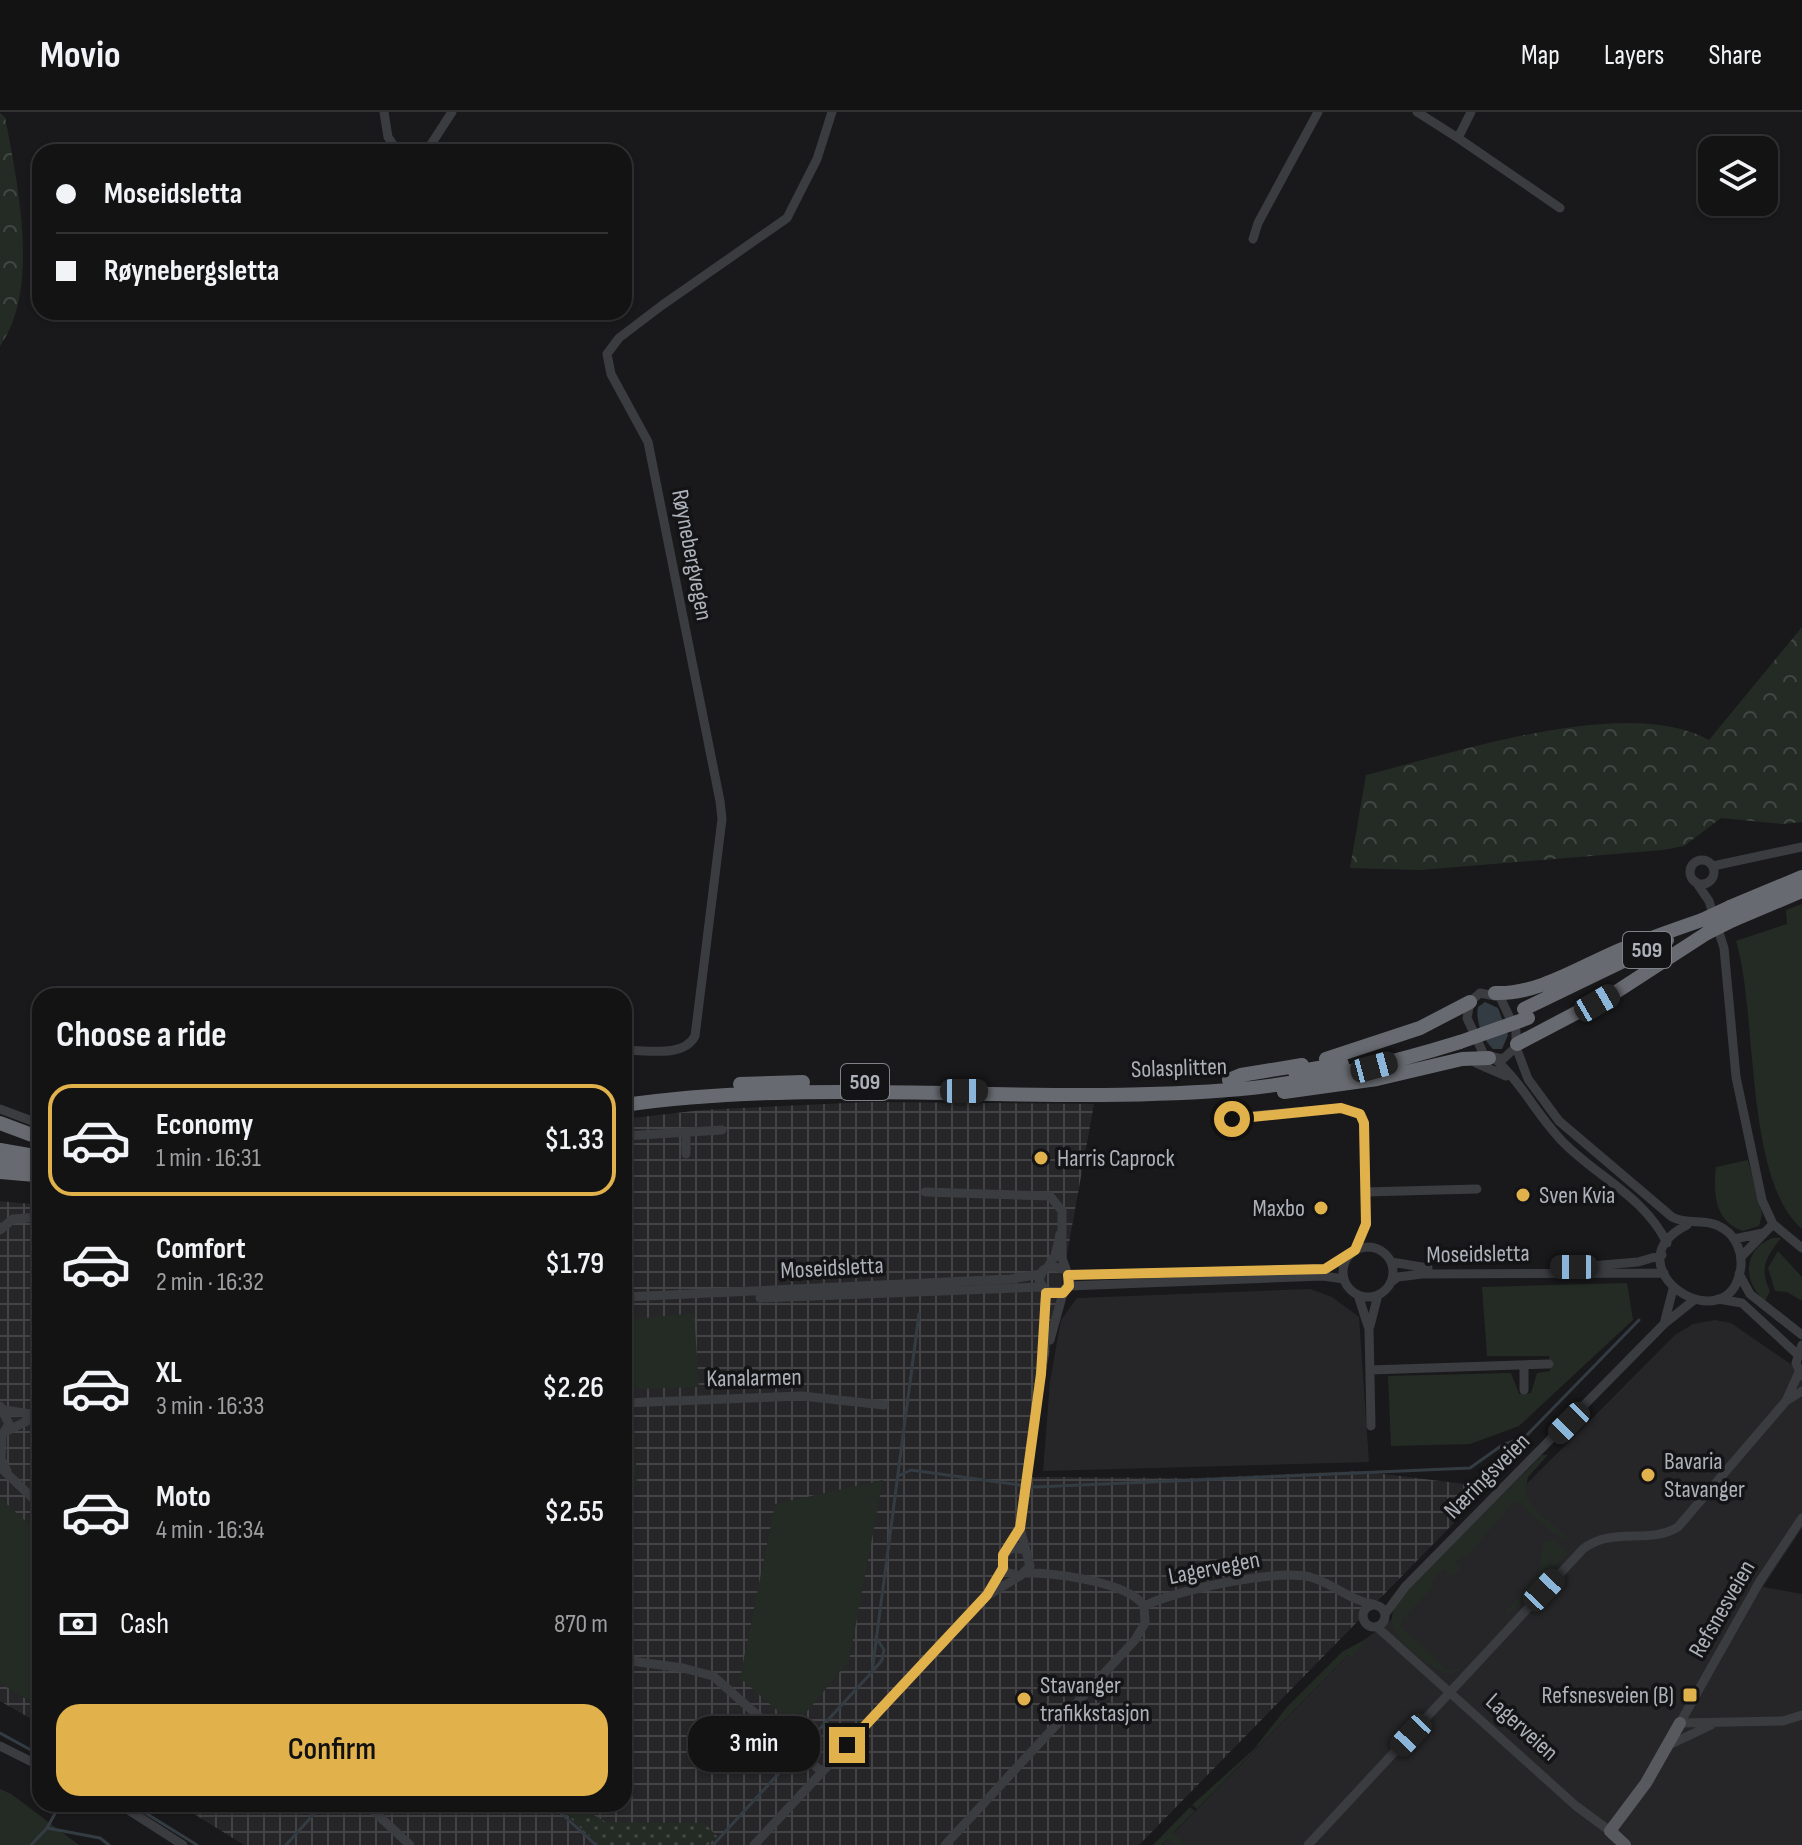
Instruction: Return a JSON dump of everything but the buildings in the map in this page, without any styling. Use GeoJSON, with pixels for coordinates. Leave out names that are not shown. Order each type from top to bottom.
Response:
{"type":"FeatureCollection","features":[{"type":"Feature","properties":{"kind":"highway","name":"509"},"geometry":{"type":"LineString","coordinates":[[1495,993],[1525,990],[1624,948],[1704,927],[1802,877]]}},
{"type":"Feature","properties":{"kind":"highway","name":"509"},"geometry":{"type":"LineString","coordinates":[[1732,914],[1802,891]]}},
{"type":"Feature","properties":{"kind":"highway","name":"509"},"geometry":{"type":"LineString","coordinates":[[1516,1046],[1616,992],[1704,927]]}},
{"type":"Feature","properties":{"kind":"highway","name":"Solasplitten"},"geometry":{"type":"LineString","coordinates":[[632,1104],[775,1092],[1169,1092],[1241,1089],[1317,1079],[1458,1038],[1526,1014],[1704,927]]}},
{"type":"Feature","properties":{"kind":"highway","name":"509"},"geometry":{"type":"LineString","coordinates":[[1229,1080],[1334,1057],[1420,1028],[1470,1002]]}},
{"type":"Feature","properties":{"kind":"highway","name":"Solasplitten"},"geometry":{"type":"LineString","coordinates":[[632,1094],[775,1083],[1129,1084],[1229,1080],[1359,1060],[1458,1038]]}},
{"type":"Feature","properties":{"kind":"highway","name":"509"},"geometry":{"type":"LineString","coordinates":[[1169,1092],[1182,1096],[1270,1094],[1347,1085],[1462,1059],[1492,1059]]}},
{"type":"Feature","properties":{"kind":"highway"},"geometry":{"type":"LineString","coordinates":[[0,1123],[32,1135]]}},
{"type":"Feature","properties":{"kind":"highway"},"geometry":{"type":"LineString","coordinates":[[0,1150],[32,1156]]}},
{"type":"Feature","properties":{"kind":"highway"},"geometry":{"type":"LineString","coordinates":[[0,1160],[32,1166]]}},
{"type":"Feature","properties":{"kind":"highway"},"geometry":{"type":"LineString","coordinates":[[0,1172],[32,1174]]}},
{"type":"Feature","properties":{"kind":"main road"},"geometry":{"type":"LineString","coordinates":[[1613,1845],[1610,1831],[1646,1783],[1680,1723]]}},
{"type":"Feature","properties":{"kind":"main road","name":"Lagerveien"},"geometry":{"type":"LineString","coordinates":[[1610,1831],[1625,1845]]}},
{"type":"Feature","properties":{"kind":"street"},"geometry":{"type":"LineString","coordinates":[[384,112],[388,137],[393,144]]}},
{"type":"Feature","properties":{"kind":"street"},"geometry":{"type":"LineString","coordinates":[[431,144],[452,112]]}},
{"type":"Feature","properties":{"kind":"street","name":"Røynebergvegen"},"geometry":{"type":"LineString","coordinates":[[632,1050],[679,1050],[689,1046],[695,1036],[722,819],[648,442],[611,374],[607,354],[619,338],[661,306],[787,218],[817,159],[832,112]]}},
{"type":"Feature","properties":{"kind":"street"},"geometry":{"type":"LineString","coordinates":[[1253,239],[1258,223],[1318,112]]}},
{"type":"Feature","properties":{"kind":"street"},"geometry":{"type":"LineString","coordinates":[[1417,112],[1560,208]]}},
{"type":"Feature","properties":{"kind":"street"},"geometry":{"type":"LineString","coordinates":[[1458,138],[1471,112]]}},
{"type":"Feature","properties":{"kind":"street"},"geometry":{"type":"LineString","coordinates":[[1802,847],[1713,866],[1703,859],[1693,863],[1690,871],[1709,901],[1726,962],[1733,1050],[1746,1130],[1762,1200],[1773,1224],[1802,1248]]}},
{"type":"Feature","properties":{"kind":"street"},"geometry":{"type":"LineString","coordinates":[[1709,901],[1713,866]]}},
{"type":"Feature","properties":{"kind":"street"},"geometry":{"type":"LineString","coordinates":[[1696,882],[1711,880]]}},
{"type":"Feature","properties":{"kind":"street"},"geometry":{"type":"LineString","coordinates":[[1520,1089],[1513,1076],[1478,1047],[1467,1018],[1470,1002],[1480,993],[1495,993],[1506,1005],[1528,1079],[1559,1121],[1658,1206],[1687,1225]]}},
{"type":"Feature","properties":{"kind":"street"},"geometry":{"type":"LineString","coordinates":[[1492,1059],[1509,1056],[1516,1046]]}},
{"type":"Feature","properties":{"kind":"street"},"geometry":{"type":"LineString","coordinates":[[1433,1067],[1486,1065],[1505,1074],[1566,1145],[1649,1214],[1667,1243]]}},
{"type":"Feature","properties":{"kind":"street"},"geometry":{"type":"LineString","coordinates":[[0,1109],[32,1121]]}},
{"type":"Feature","properties":{"kind":"street"},"geometry":{"type":"LineString","coordinates":[[1215,1119],[1350,1109],[1360,1114],[1364,1123],[1366,1224],[1377,1249],[1391,1262],[1390,1283],[1378,1295],[1369,1329],[1371,1426]]}},
{"type":"Feature","properties":{"kind":"street"},"geometry":{"type":"LineString","coordinates":[[632,1135],[722,1130]]}},
{"type":"Feature","properties":{"kind":"street"},"geometry":{"type":"LineString","coordinates":[[686,1132],[686,1154]]}},
{"type":"Feature","properties":{"kind":"street"},"geometry":{"type":"LineString","coordinates":[[1365,1192],[1477,1189]]}},
{"type":"Feature","properties":{"kind":"street"},"geometry":{"type":"LineString","coordinates":[[925,1192],[1041,1194],[1060,1205],[1066,1281],[1041,1374]]}},
{"type":"Feature","properties":{"kind":"street"},"geometry":{"type":"LineString","coordinates":[[0,1230],[13,1219],[32,1218]]}},
{"type":"Feature","properties":{"kind":"street"},"geometry":{"type":"LineString","coordinates":[[754,1845],[987,1595],[1003,1568],[1002,1559],[1020,1528],[1025,1492],[1041,1374],[1044,1271],[1055,1256],[1063,1223]]}},
{"type":"Feature","properties":{"kind":"street"},"geometry":{"type":"LineString","coordinates":[[1308,1845],[1590,1544],[1607,1537],[1665,1534],[1678,1527],[1786,1401],[1800,1374],[1800,1350],[1742,1303],[1694,1300],[1673,1289],[1664,1273],[1662,1255],[1667,1243],[1687,1225],[1711,1223],[1734,1239],[1741,1257],[1739,1274],[1727,1292],[1715,1299]]}},
{"type":"Feature","properties":{"kind":"street"},"geometry":{"type":"LineString","coordinates":[[1366,1224],[1343,1271],[1344,1279],[1358,1295],[1369,1329]]}},
{"type":"Feature","properties":{"kind":"street"},"geometry":{"type":"LineString","coordinates":[[1741,1257],[1773,1224]]}},
{"type":"Feature","properties":{"kind":"street"},"geometry":{"type":"LineString","coordinates":[[1734,1239],[1763,1233]]}},
{"type":"Feature","properties":{"kind":"street"},"geometry":{"type":"LineString","coordinates":[[1066,1281],[1325,1269],[1352,1253],[1377,1249]]}},
{"type":"Feature","properties":{"kind":"street","name":"Moseidsletta"},"geometry":{"type":"LineString","coordinates":[[1391,1262],[1422,1268],[1574,1267],[1638,1262],[1662,1255]]}},
{"type":"Feature","properties":{"kind":"street","name":"Moseidsletta"},"geometry":{"type":"LineString","coordinates":[[632,1300],[1011,1279],[1044,1271],[1066,1281]]}},
{"type":"Feature","properties":{"kind":"street","name":"Moseidsletta"},"geometry":{"type":"LineString","coordinates":[[1390,1283],[1398,1277],[1422,1274],[1664,1273]]}},
{"type":"Feature","properties":{"kind":"street"},"geometry":{"type":"LineString","coordinates":[[1739,1274],[1750,1294],[1802,1335]]}},
{"type":"Feature","properties":{"kind":"street"},"geometry":{"type":"LineString","coordinates":[[1066,1281],[1323,1276],[1344,1279]]}},
{"type":"Feature","properties":{"kind":"street","name":"Moseidsletta"},"geometry":{"type":"LineString","coordinates":[[632,1300],[1043,1290],[1066,1281]]}},
{"type":"Feature","properties":{"kind":"street"},"geometry":{"type":"LineString","coordinates":[[1664,1324],[1673,1289]]}},
{"type":"Feature","properties":{"kind":"street"},"geometry":{"type":"LineString","coordinates":[[1358,1295],[1378,1295]]}},
{"type":"Feature","properties":{"kind":"street","name":"Næringsveien"},"geometry":{"type":"LineString","coordinates":[[1385,1616],[1405,1587],[1664,1324],[1694,1300]]}},
{"type":"Feature","properties":{"kind":"street"},"geometry":{"type":"LineString","coordinates":[[1370,1370],[1549,1364]]}},
{"type":"Feature","properties":{"kind":"street"},"geometry":{"type":"LineString","coordinates":[[1524,1365],[1524,1390]]}},
{"type":"Feature","properties":{"kind":"street"},"geometry":{"type":"LineString","coordinates":[[1786,1401],[1802,1391]]}},
{"type":"Feature","properties":{"kind":"street","name":"Kanalarmen"},"geometry":{"type":"LineString","coordinates":[[632,1403],[802,1396],[884,1405]]}},
{"type":"Feature","properties":{"kind":"street"},"geometry":{"type":"LineString","coordinates":[[10,1477],[1,1459],[2,1408],[32,1415]]}},
{"type":"Feature","properties":{"kind":"street"},"geometry":{"type":"LineString","coordinates":[[3,1436],[18,1424],[32,1420]]}},
{"type":"Feature","properties":{"kind":"street"},"geometry":{"type":"LineString","coordinates":[[0,1467],[32,1498]]}},
{"type":"Feature","properties":{"kind":"street","name":"Refsnesveien"},"geometry":{"type":"LineString","coordinates":[[1680,1723],[1760,1581],[1802,1518]]}},
{"type":"Feature","properties":{"kind":"street"},"geometry":{"type":"LineString","coordinates":[[987,1595],[1022,1575],[1030,1566],[1020,1528]]}},
{"type":"Feature","properties":{"kind":"street"},"geometry":{"type":"LineString","coordinates":[[1009,1549],[1028,1554]]}},
{"type":"Feature","properties":{"kind":"street","name":"Lagervegen"},"geometry":{"type":"LineString","coordinates":[[1028,1554],[1052,1572]]}},
{"type":"Feature","properties":{"kind":"street"},"geometry":{"type":"LineString","coordinates":[[1003,1568],[1010,1575],[1022,1575]]}},
{"type":"Feature","properties":{"kind":"street","name":"Lagervegen"},"geometry":{"type":"LineString","coordinates":[[1022,1575],[1052,1572],[1122,1590],[1144,1606],[1177,1594],[1280,1576],[1307,1576],[1341,1590],[1360,1602],[1376,1605]]}},
{"type":"Feature","properties":{"kind":"street","name":"Næringsveien"},"geometry":{"type":"LineString","coordinates":[[1376,1605],[1405,1587]]}},
{"type":"Feature","properties":{"kind":"street"},"geometry":{"type":"LineString","coordinates":[[1341,1590],[1369,1626],[1377,1627],[1385,1616],[1376,1605],[1365,1609],[1363,1618]]}},
{"type":"Feature","properties":{"kind":"street"},"geometry":{"type":"LineString","coordinates":[[945,1845],[1135,1640],[1145,1623],[1144,1606]]}},
{"type":"Feature","properties":{"kind":"street","name":"Lagerveien"},"geometry":{"type":"LineString","coordinates":[[1385,1616],[1407,1651]]}},
{"type":"Feature","properties":{"kind":"street","name":"Lagerveien"},"geometry":{"type":"LineString","coordinates":[[1377,1627],[1576,1806],[1610,1831]]}},
{"type":"Feature","properties":{"kind":"street"},"geometry":{"type":"LineString","coordinates":[[632,1661],[683,1668],[713,1676],[822,1772]]}},
{"type":"Feature","properties":{"kind":"street"},"geometry":{"type":"LineString","coordinates":[[1680,1723],[1783,1721],[1802,1715]]}},
{"type":"Feature","properties":{"kind":"street"},"geometry":{"type":"LineString","coordinates":[[1666,1747],[1714,1723]]}},
{"type":"Feature","properties":{"kind":"street"},"geometry":{"type":"LineString","coordinates":[[0,1746],[32,1762]]}},
{"type":"Feature","properties":{"kind":"street"},"geometry":{"type":"LineString","coordinates":[[131,1812],[183,1845]]}},
{"type":"Feature","properties":{"kind":"street"},"geometry":{"type":"LineString","coordinates":[[375,1812],[410,1845]]}},
{"type":"Feature","properties":{"kind":"shaded area"},"geometry":{"type":"Polygon","coordinates":[[[1485,1002],[1498,1008],[1508,1035],[1502,1049],[1493,1049],[1481,1030],[1478,1007],[1485,1002]]]}},
{"type":"Feature","properties":{"kind":"shaded area"},"geometry":{"type":"Polygon","coordinates":[[[867,1102],[1094,1104],[1027,1477],[1194,1478],[1359,1471],[1489,1487],[1139,1845],[244,1845],[191,1812],[632,1812],[632,1118],[702,1110],[867,1102]]]}},
{"type":"Feature","properties":{"kind":"shaded area"},"geometry":{"type":"Polygon","coordinates":[[[0,1201],[32,1204],[32,1719],[0,1701],[0,1201]]]}},
{"type":"Feature","properties":{"kind":"shaded area"},"geometry":{"type":"Polygon","coordinates":[[[1310,1289],[1332,1297],[1359,1317],[1369,1462],[1043,1471],[1050,1381],[1061,1320],[1077,1298],[1310,1289]]]}},
{"type":"Feature","properties":{"kind":"shaded area"},"geometry":{"type":"Polygon","coordinates":[[[1715,1320],[1731,1323],[1802,1372],[1802,1528],[1763,1587],[1802,1594],[1802,1845],[1162,1845],[1360,1643],[1392,1619],[1675,1335],[1693,1324],[1715,1320]]]}},
{"type":"Feature","properties":{"kind":"green space"},"geometry":{"type":"Polygon","coordinates":[[[0,113],[5,117],[20,203],[23,265],[20,295],[12,322],[0,346],[0,113]]]}},
{"type":"Feature","properties":{"kind":"green space"},"geometry":{"type":"Polygon","coordinates":[[[1802,627],[1802,822],[1782,824],[1721,818],[1684,846],[1663,850],[1420,870],[1350,868],[1366,775],[1492,742],[1588,725],[1634,723],[1675,727],[1709,740],[1802,627]]]}},
{"type":"Feature","properties":{"kind":"green space"},"geometry":{"type":"Polygon","coordinates":[[[1802,904],[1802,1229],[1783,1205],[1770,1173],[1761,1135],[1743,972],[1736,941],[1787,924],[1786,910],[1802,904]]]}},
{"type":"Feature","properties":{"kind":"green space"},"geometry":{"type":"Polygon","coordinates":[[[1748,1160],[1762,1214],[1759,1226],[1743,1231],[1721,1214],[1715,1177],[1716,1167],[1748,1160]]]}},
{"type":"Feature","properties":{"kind":"green space"},"geometry":{"type":"Polygon","coordinates":[[[1772,1238],[1781,1238],[1766,1263],[1765,1276],[1770,1291],[1765,1301],[1752,1284],[1749,1266],[1755,1250],[1772,1238]]]}},
{"type":"Feature","properties":{"kind":"green space"},"geometry":{"type":"Polygon","coordinates":[[[1778,1251],[1802,1277],[1802,1301],[1787,1292],[1775,1291],[1768,1268],[1778,1251]]]}},
{"type":"Feature","properties":{"kind":"green space"},"geometry":{"type":"Polygon","coordinates":[[[1627,1283],[1633,1320],[1519,1426],[1470,1444],[1391,1446],[1388,1376],[1511,1373],[1519,1394],[1531,1393],[1537,1373],[1550,1371],[1549,1356],[1487,1356],[1482,1287],[1627,1283]]]}},
{"type":"Feature","properties":{"kind":"green space"},"geometry":{"type":"Polygon","coordinates":[[[694,1313],[699,1387],[632,1389],[632,1319],[694,1313]]]}},
{"type":"Feature","properties":{"kind":"green space"},"geometry":{"type":"Polygon","coordinates":[[[632,1389],[637,1486],[632,1486],[632,1389]]]}},
{"type":"Feature","properties":{"kind":"green space"},"geometry":{"type":"Polygon","coordinates":[[[1542,1455],[1548,1455],[1528,1477],[1525,1494],[1534,1509],[1575,1544],[1550,1531],[1518,1501],[1512,1504],[1466,1558],[1462,1555],[1456,1562],[1461,1568],[1453,1576],[1443,1569],[1431,1582],[1434,1586],[1400,1626],[1448,1670],[1462,1668],[1452,1674],[1444,1672],[1417,1655],[1401,1639],[1392,1621],[1396,1606],[1401,1597],[1542,1455]]]}},
{"type":"Feature","properties":{"kind":"green space"},"geometry":{"type":"Polygon","coordinates":[[[883,1480],[849,1661],[795,1726],[740,1678],[775,1504],[883,1480]]]}},
{"type":"Feature","properties":{"kind":"green space"},"geometry":{"type":"Polygon","coordinates":[[[0,1498],[32,1527],[32,1703],[0,1683],[0,1498]]]}},
{"type":"Feature","properties":{"kind":"green space"},"geometry":{"type":"Polygon","coordinates":[[[1554,1540],[1568,1553],[1507,1616],[1506,1611],[1538,1575],[1543,1543],[1554,1540]]]}},
{"type":"Feature","properties":{"kind":"green space"},"geometry":{"type":"Polygon","coordinates":[[[1366,1639],[1352,1658],[1348,1655],[1197,1809],[1192,1805],[1254,1749],[1287,1707],[1342,1652],[1366,1639]]]}},
{"type":"Feature","properties":{"kind":"green space"},"geometry":{"type":"Polygon","coordinates":[[[0,1789],[79,1845],[0,1845],[0,1789]]]}},
{"type":"Feature","properties":{"kind":"green space"},"geometry":{"type":"Polygon","coordinates":[[[1190,1807],[1195,1811],[1173,1833],[1186,1845],[1176,1845],[1168,1839],[1161,1845],[1153,1845],[1190,1807]]]}},
{"type":"Feature","properties":{"kind":"green space"},"geometry":{"type":"Polygon","coordinates":[[[588,1812],[606,1822],[704,1823],[717,1836],[708,1845],[599,1845],[566,1814],[588,1812]]]}},
{"type":"Feature","properties":{"kind":"waterway"},"geometry":{"type":"LineString","coordinates":[[713,1845],[872,1672],[919,1314]]}},
{"type":"Feature","properties":{"kind":"waterway"},"geometry":{"type":"LineString","coordinates":[[898,1476],[911,1470],[1035,1487],[1470,1468],[1501,1446],[1526,1436],[1639,1320]]}},
{"type":"Feature","properties":{"kind":"waterway"},"geometry":{"type":"LineString","coordinates":[[873,1671],[882,1660],[884,1650],[876,1637]]}},
{"type":"Feature","properties":{"kind":"waterway"},"geometry":{"type":"LineString","coordinates":[[0,1733],[32,1751]]}},
{"type":"Feature","properties":{"kind":"waterway"},"geometry":{"type":"LineString","coordinates":[[47,1828],[56,1812]]}},
{"type":"Feature","properties":{"kind":"waterway"},"geometry":{"type":"LineString","coordinates":[[144,1812],[197,1845]]}},
{"type":"Feature","properties":{"kind":"waterway"},"geometry":{"type":"LineString","coordinates":[[286,1845],[316,1812]]}},
{"type":"Feature","properties":{"kind":"waterway"},"geometry":{"type":"LineString","coordinates":[[560,1812],[596,1845]]}},
{"type":"Feature","properties":{"kind":"waterway"},"geometry":{"type":"LineString","coordinates":[[31,1845],[47,1828],[100,1838],[109,1845]]}},
{"type":"Feature","properties":{"kind":"place","name":"Harris Caprock"},"geometry":{"type":"Point","coordinates":[1041,1158]}},
{"type":"Feature","properties":{"kind":"place","name":"Sven Kvia"},"geometry":{"type":"Point","coordinates":[1523,1195]}},
{"type":"Feature","properties":{"kind":"place","name":"Maxbo"},"geometry":{"type":"Point","coordinates":[1321,1208]}},
{"type":"Feature","properties":{"kind":"place","name":"Bavaria Stavanger"},"geometry":{"type":"Point","coordinates":[1648,1475]}},
{"type":"Feature","properties":{"kind":"place","name":"Refsnesveien (B)"},"geometry":{"type":"Point","coordinates":[1690,1695]}},
{"type":"Feature","properties":{"kind":"place","name":"Stavanger trafikkstasjon"},"geometry":{"type":"Point","coordinates":[1024,1699]}},
{"type":"Feature","properties":{"kind":"route"},"geometry":{"type":"LineString","coordinates":[[847,1745],[987,1595],[1003,1568],[1003,1555],[1020,1528],[1041,1374],[1047,1316],[1046,1293],[1053,1296],[1063,1293],[1069,1286],[1068,1275],[1325,1269],[1349,1256],[1362,1239],[1366,1224],[1364,1123],[1360,1114],[1341,1108],[1232,1119]]}}]}
